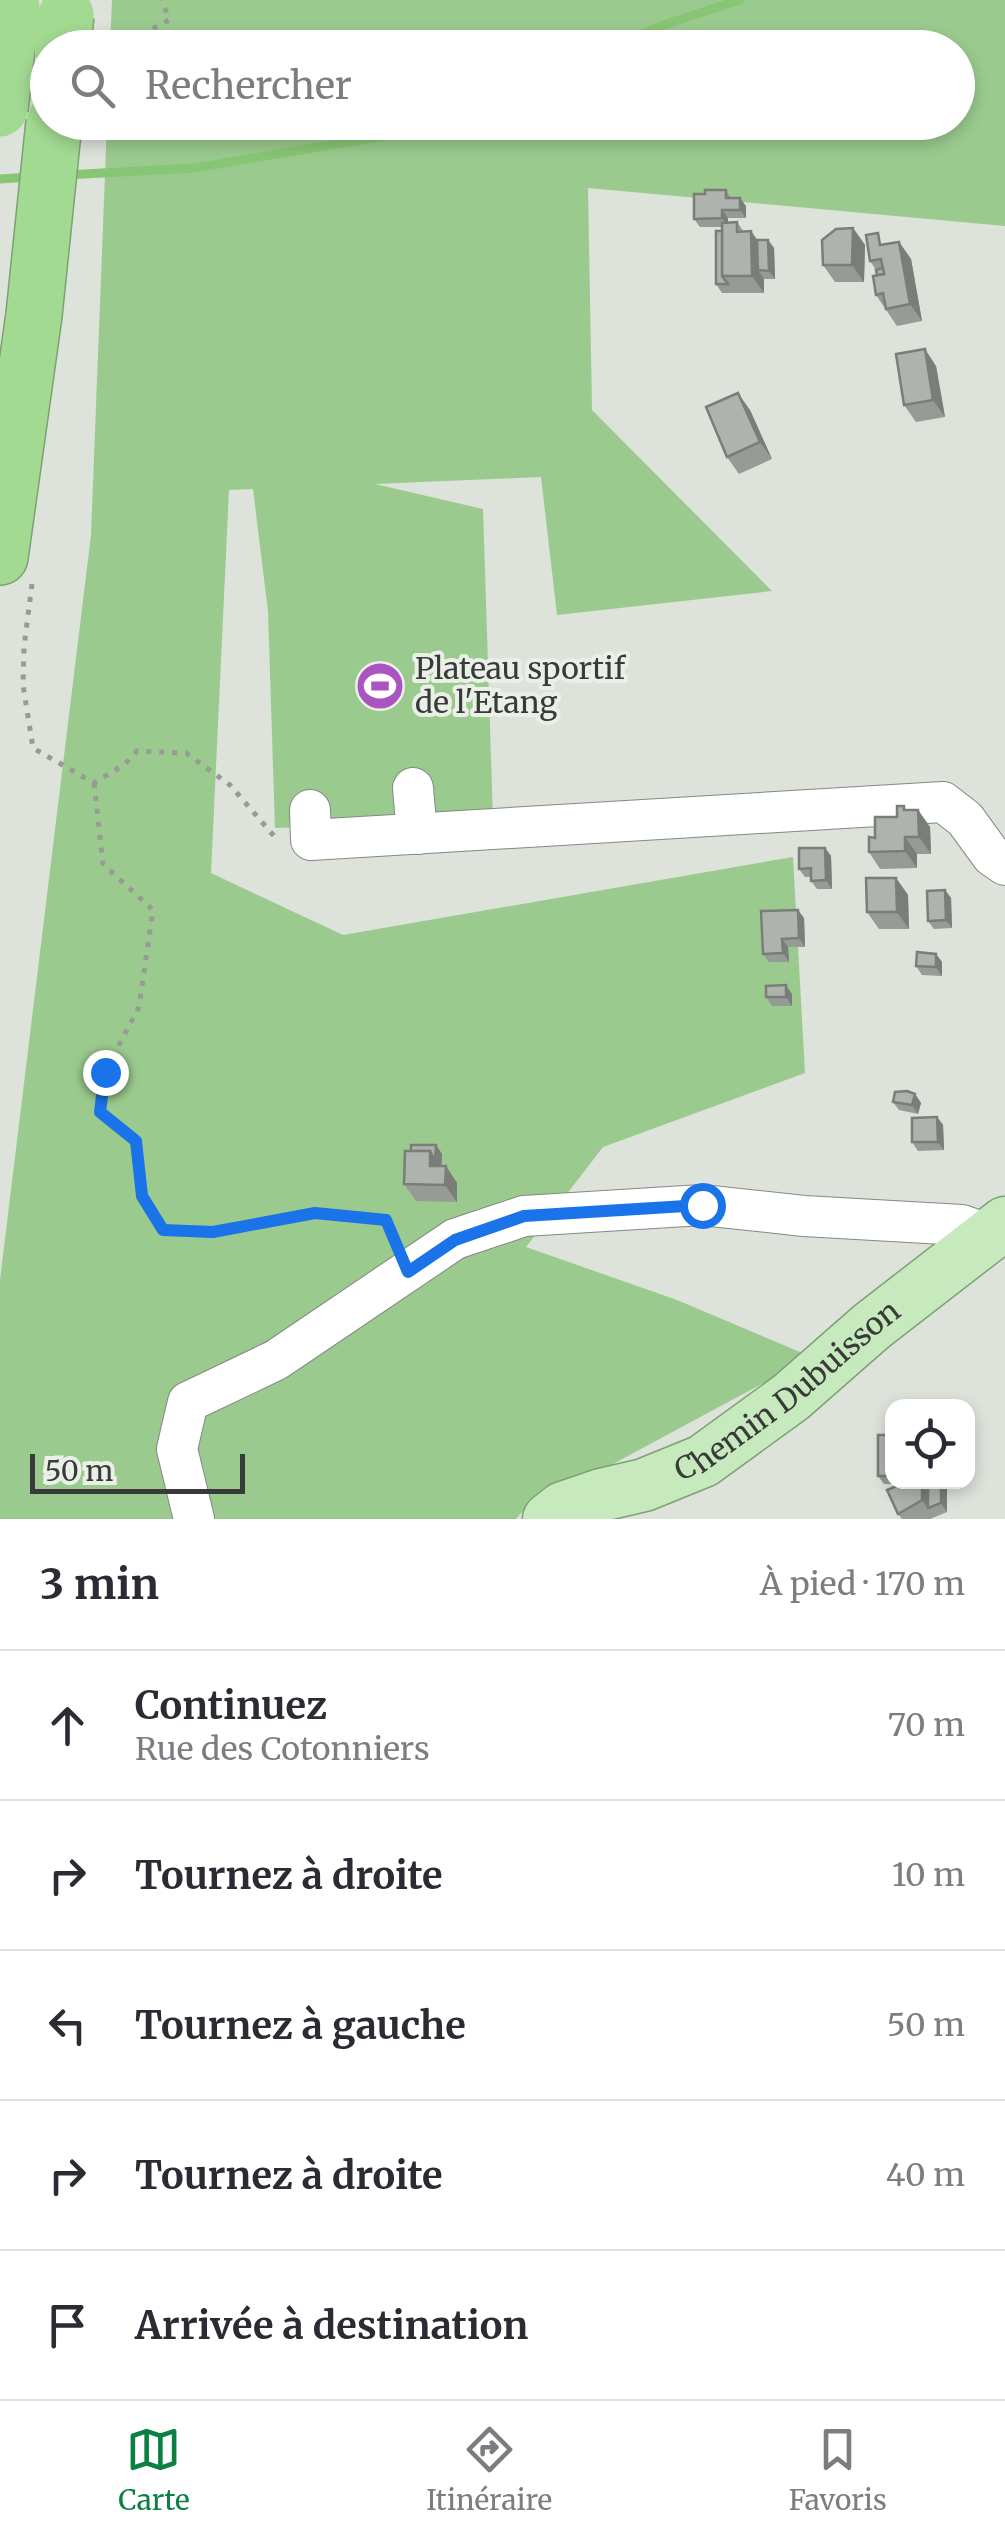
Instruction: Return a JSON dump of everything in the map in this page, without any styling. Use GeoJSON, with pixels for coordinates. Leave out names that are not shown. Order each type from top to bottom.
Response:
{"type":"FeatureCollection","features":[{"type":"Feature","properties":{"kind":"highway"},"geometry":{"type":"LineString","coordinates":[[0,109],[12,3]]}},
{"type":"Feature","properties":{"kind":"highway"},"geometry":{"type":"LineString","coordinates":[[17,563],[34,314],[52,140]]}},
{"type":"Feature","properties":{"kind":"main road","name":"Chemin Dubuisson"},"geometry":{"type":"LineString","coordinates":[[549,1519],[563,1508],[644,1485],[703,1462],[791,1397],[872,1326],[998,1230]]}},
{"type":"Feature","properties":{"kind":"street"},"geometry":{"type":"LineString","coordinates":[[413,788],[417,834]]}},
{"type":"Feature","properties":{"kind":"street"},"geometry":{"type":"LineString","coordinates":[[310,825],[417,834],[943,802],[965,818],[992,856],[1005,865]]}},
{"type":"Feature","properties":{"kind":"street"},"geometry":{"type":"LineString","coordinates":[[194,1519],[177,1450],[188,1402],[276,1360],[455,1240],[524,1216],[702,1205],[998,1230]]}},
{"type":"Feature","properties":{"kind":"path"},"geometry":{"type":"LineString","coordinates":[[17,563],[23,686],[33,748],[94,783]]}},
{"type":"Feature","properties":{"kind":"path"},"geometry":{"type":"LineString","coordinates":[[94,783],[125,764],[137,751],[186,753],[230,785],[274,836],[310,825]]}},
{"type":"Feature","properties":{"kind":"path"},"geometry":{"type":"LineString","coordinates":[[94,783],[103,864],[153,910],[139,1006],[105,1072],[100,1112],[136,1141],[142,1196],[163,1230],[213,1232],[315,1213],[386,1220],[408,1272]]}},
{"type":"Feature","properties":{"kind":"green space"},"geometry":{"type":"Polygon","coordinates":[[[112,0],[1005,0],[1005,226],[588,188],[592,410],[772,591],[557,615],[541,477],[375,484],[483,509],[493,820],[275,828],[268,611],[253,489],[229,490],[211,873],[343,935],[793,857],[805,1073],[603,1147],[526,1247],[677,1300],[812,1357],[516,1519],[0,1519],[0,1280],[91,535],[106,140],[975,140],[975,30],[111,30],[112,0]]]}},
{"type":"Feature","properties":{"kind":"building"},"geometry":{"type":"Polygon","coordinates":[[[705,190],[726,190],[726,198],[740,198],[740,210],[722,210],[722,218],[694,219],[694,194],[705,194],[705,190]]]}},
{"type":"Feature","properties":{"kind":"building"},"geometry":{"type":"Polygon","coordinates":[[[737,222],[737,232],[751,231],[752,276],[722,276],[722,223],[737,222]]]}},
{"type":"Feature","properties":{"kind":"building"},"geometry":{"type":"Polygon","coordinates":[[[853,228],[852,265],[823,265],[822,240],[836,229],[853,228]]]}},
{"type":"Feature","properties":{"kind":"building"},"geometry":{"type":"Polygon","coordinates":[[[716,231],[722,231],[722,276],[728,284],[716,284],[716,231]]]}},
{"type":"Feature","properties":{"kind":"building"},"geometry":{"type":"Polygon","coordinates":[[[878,233],[880,245],[899,242],[910,304],[886,309],[883,293],[876,295],[873,276],[884,274],[881,259],[870,261],[866,235],[878,233]]]}},
{"type":"Feature","properties":{"kind":"building"},"geometry":{"type":"Polygon","coordinates":[[[757,240],[768,240],[769,271],[758,270],[757,240]]]}},
{"type":"Feature","properties":{"kind":"building"},"geometry":{"type":"Polygon","coordinates":[[[925,349],[933,400],[904,405],[896,354],[925,349]]]}},
{"type":"Feature","properties":{"kind":"building"},"geometry":{"type":"Polygon","coordinates":[[[738,393],[760,442],[727,457],[706,407],[738,393]]]}},
{"type":"Feature","properties":{"kind":"building"},"geometry":{"type":"Polygon","coordinates":[[[897,806],[918,810],[919,837],[905,837],[905,851],[869,852],[869,837],[875,838],[875,817],[897,817],[897,806]]]}},
{"type":"Feature","properties":{"kind":"building"},"geometry":{"type":"Polygon","coordinates":[[[799,848],[825,848],[826,880],[811,881],[811,868],[799,869],[799,848]]]}},
{"type":"Feature","properties":{"kind":"building"},"geometry":{"type":"Polygon","coordinates":[[[866,878],[896,878],[897,912],[867,912],[866,878]]]}},
{"type":"Feature","properties":{"kind":"building"},"geometry":{"type":"Polygon","coordinates":[[[945,890],[946,920],[928,921],[927,891],[945,890]]]}},
{"type":"Feature","properties":{"kind":"building"},"geometry":{"type":"Polygon","coordinates":[[[798,910],[799,938],[782,939],[783,953],[763,954],[761,911],[798,910]]]}},
{"type":"Feature","properties":{"kind":"building"},"geometry":{"type":"Polygon","coordinates":[[[917,952],[936,954],[936,967],[916,966],[917,952]]]}},
{"type":"Feature","properties":{"kind":"building"},"geometry":{"type":"Polygon","coordinates":[[[786,985],[786,997],[766,997],[766,986],[786,985]]]}},
{"type":"Feature","properties":{"kind":"building"},"geometry":{"type":"Polygon","coordinates":[[[895,1092],[915,1094],[912,1105],[893,1102],[895,1092]]]}},
{"type":"Feature","properties":{"kind":"building"},"geometry":{"type":"Polygon","coordinates":[[[937,1117],[938,1142],[912,1142],[912,1118],[937,1117]]]}},
{"type":"Feature","properties":{"kind":"building"},"geometry":{"type":"Polygon","coordinates":[[[411,1145],[436,1145],[435,1160],[430,1151],[411,1151],[411,1145]]]}},
{"type":"Feature","properties":{"kind":"building"},"geometry":{"type":"Polygon","coordinates":[[[405,1151],[430,1151],[430,1166],[446,1166],[445,1185],[404,1184],[405,1151]]]}},
{"type":"Feature","properties":{"kind":"building"},"geometry":{"type":"Polygon","coordinates":[[[878,1435],[885,1435],[885,1476],[878,1476],[878,1435]]]}},
{"type":"Feature","properties":{"kind":"building"},"geometry":{"type":"Polygon","coordinates":[[[922,1489],[922,1500],[898,1514],[887,1490],[922,1489]]]}},
{"type":"Feature","properties":{"kind":"building"},"geometry":{"type":"Polygon","coordinates":[[[928,1489],[941,1489],[941,1503],[928,1508],[928,1489]]]}},
{"type":"Feature","properties":{"kind":"waterway"},"geometry":{"type":"LineString","coordinates":[[652,30],[740,0]]}},
{"type":"Feature","properties":{"kind":"waterway"},"geometry":{"type":"LineString","coordinates":[[66,175],[195,168],[361,140]]}},
{"type":"Feature","properties":{"kind":"waterway"},"geometry":{"type":"LineString","coordinates":[[0,179],[30,177]]}},
{"type":"Feature","properties":{"kind":"place","name":"Plateau sportif de l'Etang"},"geometry":{"type":"Point","coordinates":[380,686]}},
{"type":"Feature","properties":{"kind":"route"},"geometry":{"type":"LineString","coordinates":[[105,1072],[100,1112],[136,1141],[142,1196],[163,1230],[213,1232],[315,1213],[386,1220],[408,1272],[455,1240],[524,1216],[702,1205]]}}]}
